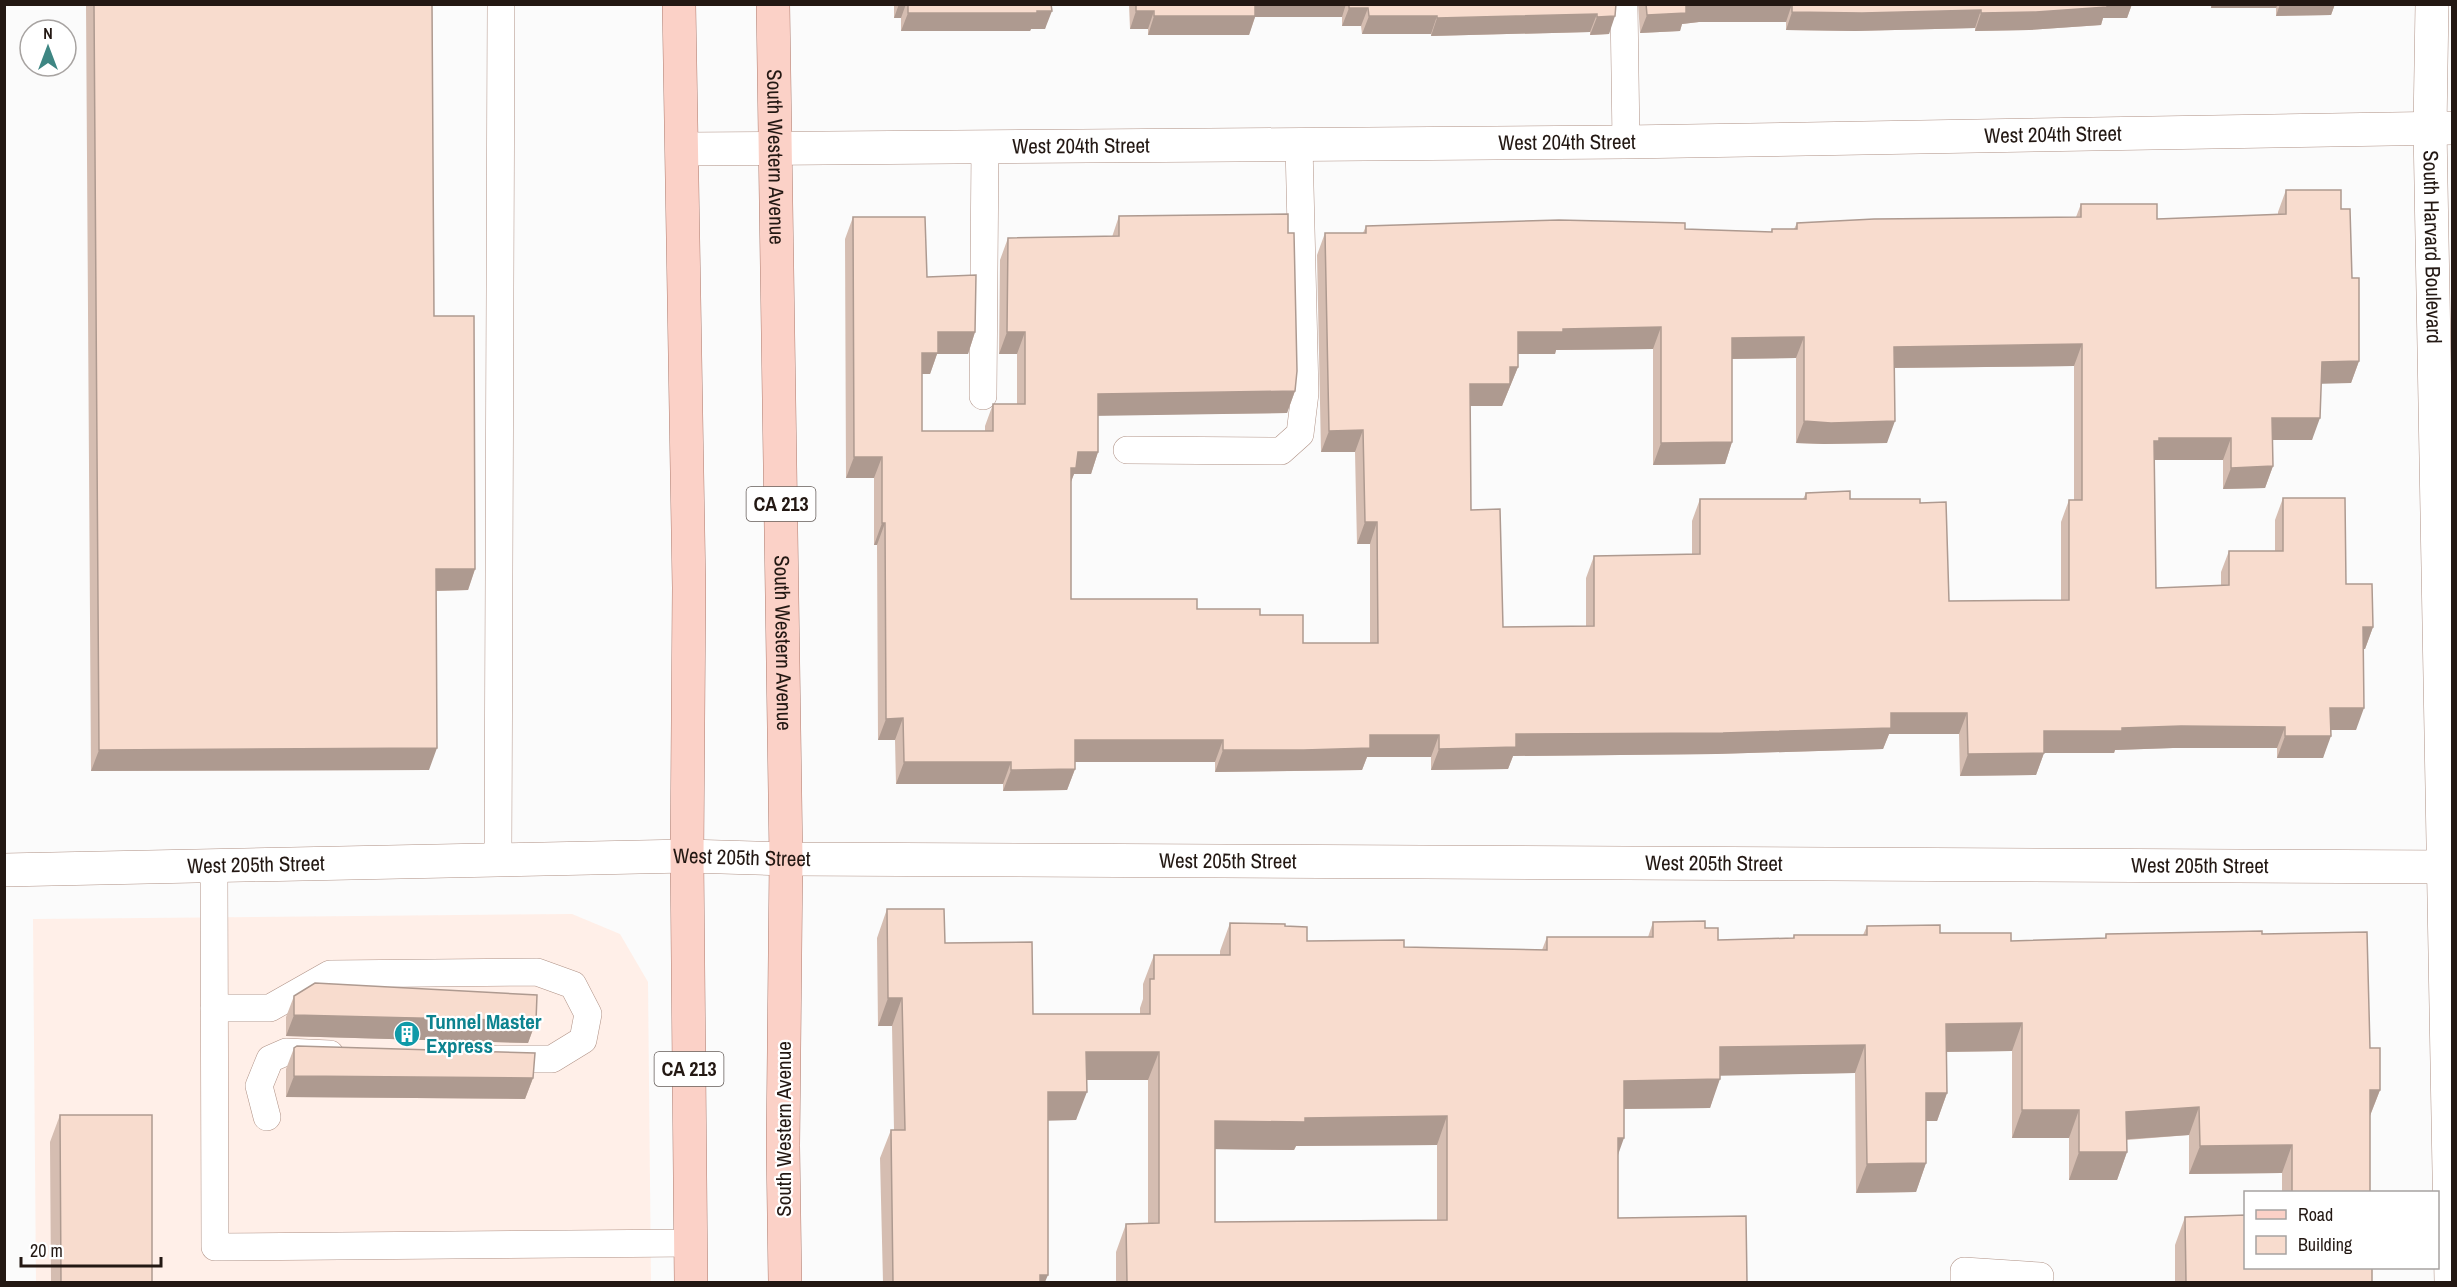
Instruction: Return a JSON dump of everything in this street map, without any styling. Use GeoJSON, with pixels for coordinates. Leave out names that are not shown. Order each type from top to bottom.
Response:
{"type":"FeatureCollection","features":[{"type":"Feature","properties":{"kind":"main road","name":"CA 213"},"geometry":{"type":"LineString","coordinates":[[679,4],[689,588],[687,856],[691,1282]]}},
{"type":"Feature","properties":{"kind":"main road","name":"South Western Avenue"},"geometry":{"type":"LineString","coordinates":[[773,4],[786,859],[783,1146],[785,1282]]}},
{"type":"Feature","properties":{"kind":"street","name":"South Harvard Boulevard"},"geometry":{"type":"LineString","coordinates":[[2432,4],[2441,128],[2451,1282]]}},
{"type":"Feature","properties":{"kind":"street","name":"West 204th Street"},"geometry":{"type":"LineString","coordinates":[[682,149],[1626,142],[2441,128]]}},
{"type":"Feature","properties":{"kind":"street","name":"West 205th Street"},"geometry":{"type":"LineString","coordinates":[[4,870],[687,856],[786,859],[2449,867]]}},
{"type":"Feature","properties":{"kind":"lane"},"geometry":{"type":"LineString","coordinates":[[498,860],[501,4]]}},
{"type":"Feature","properties":{"kind":"lane"},"geometry":{"type":"LineString","coordinates":[[1624,4],[1626,142]]}},
{"type":"Feature","properties":{"kind":"lane"},"geometry":{"type":"LineString","coordinates":[[1127,450],[1281,451],[1300,434],[1305,393],[1299,145]]}},
{"type":"Feature","properties":{"kind":"lane"},"geometry":{"type":"LineString","coordinates":[[983,396],[984,147]]}},
{"type":"Feature","properties":{"kind":"lane"},"geometry":{"type":"LineString","coordinates":[[214,865],[215,1247],[691,1243]]}},
{"type":"Feature","properties":{"kind":"lane"},"geometry":{"type":"LineString","coordinates":[[214,1008],[270,1008],[330,974],[537,972],[573,985],[588,1014],[583,1040],[552,1059],[470,1058]]}},
{"type":"Feature","properties":{"kind":"lane"},"geometry":{"type":"LineString","coordinates":[[267,1117],[259,1086],[270,1059],[286,1052],[355,1055]]}},
{"type":"Feature","properties":{"kind":"lane"},"geometry":{"type":"LineString","coordinates":[[1964,1282],[1964,1271],[2040,1276]]}},
{"type":"Feature","properties":{"kind":"shaded area"},"geometry":{"type":"Polygon","coordinates":[[[572,914],[620,934],[648,982],[651,1282],[36,1282],[33,919],[572,914]]]}},
{"type":"Feature","properties":{"kind":"building"},"geometry":{"type":"Polygon","coordinates":[[[94,4],[432,4],[434,316],[474,316],[475,569],[436,569],[437,748],[99,750],[94,4]]]}},
{"type":"Feature","properties":{"kind":"building"},"geometry":{"type":"Polygon","coordinates":[[[908,4],[1051,4],[1052,11],[908,13],[908,4]]]}},
{"type":"Feature","properties":{"kind":"building"},"geometry":{"type":"Polygon","coordinates":[[[1136,4],[1255,4],[1255,16],[1154,16],[1154,11],[1136,11],[1136,4]]]}},
{"type":"Feature","properties":{"kind":"building"},"geometry":{"type":"Polygon","coordinates":[[[1349,4],[1616,4],[1615,16],[1597,17],[1597,14],[1437,18],[1437,16],[1369,16],[1368,8],[1349,8],[1349,4]]]}},
{"type":"Feature","properties":{"kind":"building"},"geometry":{"type":"Polygon","coordinates":[[[1646,4],[1700,4],[1686,6],[1686,13],[1647,15],[1646,4]]]}},
{"type":"Feature","properties":{"kind":"building"},"geometry":{"type":"Polygon","coordinates":[[[1792,4],[2107,4],[2107,7],[2036,12],[1981,13],[1981,10],[1862,13],[1792,12],[1792,4]]]}},
{"type":"Feature","properties":{"kind":"building"},"geometry":{"type":"Polygon","coordinates":[[[2286,190],[2341,190],[2341,209],[2350,209],[2352,278],[2359,278],[2359,361],[2322,362],[2320,418],[2272,418],[2273,466],[2231,468],[2231,438],[2159,438],[2159,441],[2154,441],[2156,588],[2229,585],[2229,551],[2283,551],[2283,498],[2345,498],[2346,584],[2372,584],[2373,627],[2363,627],[2364,708],[2330,708],[2331,736],[2285,736],[2285,727],[2181,726],[2122,728],[2122,731],[2044,731],[2044,753],[1968,754],[1967,713],[1891,713],[1891,728],[1723,733],[1516,734],[1516,747],[1439,749],[1439,735],[1370,735],[1370,748],[1304,750],[1223,750],[1223,740],[1075,740],[1075,769],[1011,770],[1011,762],[904,762],[903,718],[886,719],[885,523],[882,523],[882,457],[854,457],[853,217],[925,217],[927,277],[976,275],[975,332],[938,332],[938,353],[922,353],[922,431],[993,431],[993,404],[1025,404],[1025,332],[1007,332],[1008,238],[1119,236],[1119,216],[1288,214],[1288,233],[1294,233],[1297,371],[1295,391],[1098,394],[1098,452],[1078,452],[1076,468],[1071,468],[1071,599],[1197,599],[1197,609],[1260,609],[1260,615],[1303,615],[1303,643],[1378,643],[1377,522],[1365,522],[1363,430],[1329,431],[1325,233],[1366,233],[1366,226],[1559,220],[1685,223],[1685,229],[1772,232],[1772,229],[1797,229],[1797,223],[1874,219],[2081,217],[2081,204],[2157,204],[2157,219],[2286,214],[2286,190]],[[1661,327],[1518,332],[1518,367],[1510,367],[1510,384],[1470,384],[1471,510],[1500,509],[1503,627],[1594,626],[1594,556],[1700,554],[1700,499],[1806,499],[1806,493],[1850,491],[1850,499],[1920,499],[1920,503],[1946,502],[1949,601],[2069,600],[2069,500],[2082,500],[2082,344],[1894,347],[1895,421],[1831,423],[1804,421],[1804,337],[1732,338],[1732,442],[1661,443],[1661,327]]]}},
{"type":"Feature","properties":{"kind":"building"},"geometry":{"type":"Polygon","coordinates":[[[887,909],[944,909],[945,943],[1032,942],[1033,1014],[1150,1014],[1150,979],[1154,979],[1154,955],[1230,955],[1230,923],[1285,924],[1285,926],[1307,927],[1307,941],[1404,940],[1404,947],[1547,950],[1547,937],[1653,937],[1653,922],[1705,921],[1705,928],[1718,928],[1718,940],[1794,938],[1794,935],[1867,935],[1867,926],[1940,925],[1940,933],[2011,933],[2011,941],[2106,938],[2106,934],[2262,931],[2262,934],[2367,932],[2370,1048],[2380,1048],[2380,1090],[2370,1090],[2370,1191],[2292,1191],[2292,1145],[2200,1146],[2199,1107],[2126,1112],[2127,1152],[2079,1152],[2079,1110],[2022,1110],[2022,1023],[1946,1024],[1947,1093],[1926,1093],[1926,1163],[1867,1164],[1865,1045],[1720,1047],[1720,1079],[1624,1081],[1624,1138],[1618,1138],[1618,1218],[1746,1216],[1747,1282],[1127,1282],[1126,1224],[1159,1223],[1159,1052],[1086,1052],[1087,1092],[1048,1092],[1048,1275],[1040,1275],[1040,1282],[893,1282],[891,1130],[905,1130],[902,998],[888,998],[887,909]],[[1447,1116],[1305,1118],[1305,1122],[1215,1121],[1215,1222],[1447,1220],[1447,1116]]]}},
{"type":"Feature","properties":{"kind":"building"},"geometry":{"type":"Polygon","coordinates":[[[315,983],[537,995],[536,1021],[294,1015],[294,996],[315,983]]]}},
{"type":"Feature","properties":{"kind":"building"},"geometry":{"type":"Polygon","coordinates":[[[297,1046],[535,1053],[533,1078],[294,1076],[294,1048],[297,1046]]]}},
{"type":"Feature","properties":{"kind":"building"},"geometry":{"type":"Polygon","coordinates":[[[60,1115],[152,1115],[152,1282],[61,1282],[60,1115]]]}},
{"type":"Feature","properties":{"kind":"building"},"geometry":{"type":"Polygon","coordinates":[[[2244,1215],[2244,1269],[2372,1269],[2372,1282],[2186,1282],[2185,1217],[2244,1215]]]}},
{"type":"Feature","properties":{"kind":"place","name":"Tunnel Master Express"},"geometry":{"type":"Point","coordinates":[407,1034]}}]}
